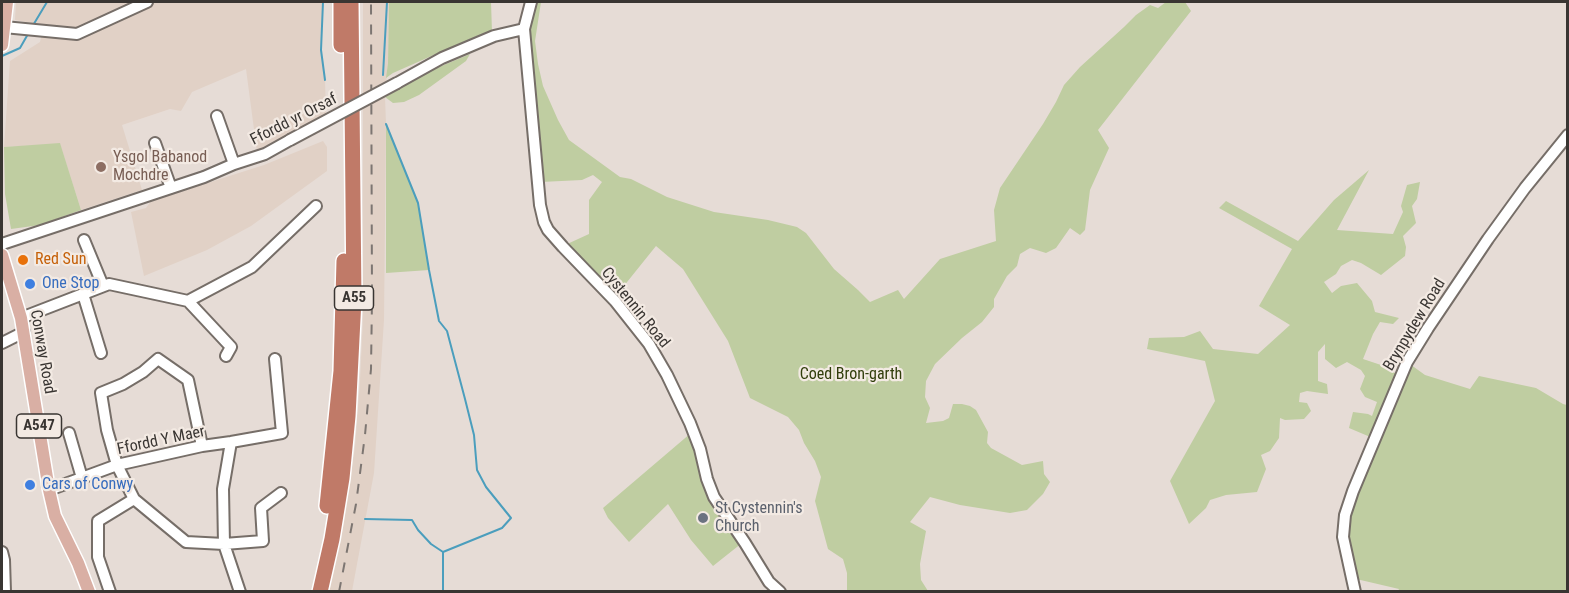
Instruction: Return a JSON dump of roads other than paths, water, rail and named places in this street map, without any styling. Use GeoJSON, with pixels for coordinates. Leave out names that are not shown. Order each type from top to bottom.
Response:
{"type":"FeatureCollection","features":[{"type":"Feature","properties":{"kind":"highway","name":"A55"},"geometry":{"type":"LineString","coordinates":[[310,591],[326,521],[341,370],[344,271],[341,2]]}},
{"type":"Feature","properties":{"kind":"highway","name":"A55"},"geometry":{"type":"LineString","coordinates":[[320,591],[332,539],[342,478],[348,416],[354,299],[351,2]]}},
{"type":"Feature","properties":{"kind":"main road"},"geometry":{"type":"LineString","coordinates":[[2,45],[7,2]]}},
{"type":"Feature","properties":{"kind":"main road","name":"Conway Road"},"geometry":{"type":"LineString","coordinates":[[2,255],[24,332],[49,490],[56,516],[89,591]]}},
{"type":"Feature","properties":{"kind":"street"},"geometry":{"type":"LineString","coordinates":[[4,27],[77,34],[123,6],[147,2]]}},
{"type":"Feature","properties":{"kind":"street","name":"Cystennin Road"},"geometry":{"type":"LineString","coordinates":[[531,2],[524,29],[540,205],[544,222],[548,230],[615,301],[649,344],[690,423],[714,497],[769,582],[780,591]]}},
{"type":"Feature","properties":{"kind":"street","name":"Ffordd yr Orsaf"},"geometry":{"type":"LineString","coordinates":[[2,244],[204,177],[265,154],[442,58],[494,36],[524,29]]}},
{"type":"Feature","properties":{"kind":"street"},"geometry":{"type":"LineString","coordinates":[[218,116],[234,164]]}},
{"type":"Feature","properties":{"kind":"street","name":"Brynpydew Road"},"geometry":{"type":"LineString","coordinates":[[1355,591],[1343,537],[1345,515],[1407,362],[1488,239],[1568,135]]}},
{"type":"Feature","properties":{"kind":"street"},"geometry":{"type":"LineString","coordinates":[[155,143],[171,188]]}},
{"type":"Feature","properties":{"kind":"street"},"geometry":{"type":"LineString","coordinates":[[188,301],[252,267],[316,206]]}},
{"type":"Feature","properties":{"kind":"street"},"geometry":{"type":"LineString","coordinates":[[84,240],[103,286]]}},
{"type":"Feature","properties":{"kind":"street"},"geometry":{"type":"LineString","coordinates":[[21,318],[109,284],[188,301],[231,347],[226,356]]}},
{"type":"Feature","properties":{"kind":"street"},"geometry":{"type":"LineString","coordinates":[[82,294],[101,353]]}},
{"type":"Feature","properties":{"kind":"street"},"geometry":{"type":"LineString","coordinates":[[2,343],[24,332]]}},
{"type":"Feature","properties":{"kind":"street","name":"Ffordd Y Maer"},"geometry":{"type":"LineString","coordinates":[[49,490],[117,465],[202,446],[282,433],[275,358]]}},
{"type":"Feature","properties":{"kind":"street"},"geometry":{"type":"LineString","coordinates":[[202,446],[188,380],[158,359],[143,372],[123,384],[101,393],[107,430],[117,465],[134,500],[186,542],[224,544],[263,541],[261,508],[280,493]]}},
{"type":"Feature","properties":{"kind":"street"},"geometry":{"type":"LineString","coordinates":[[69,432],[82,478]]}},
{"type":"Feature","properties":{"kind":"street"},"geometry":{"type":"LineString","coordinates":[[231,442],[223,489],[224,544],[240,591]]}},
{"type":"Feature","properties":{"kind":"street"},"geometry":{"type":"LineString","coordinates":[[110,591],[98,557],[98,521],[134,500]]}},
{"type":"Feature","properties":{"kind":"street"},"geometry":{"type":"LineString","coordinates":[[2,552],[5,591]]}},
{"type":"Feature","properties":{"kind":"waterway"},"geometry":{"type":"LineString","coordinates":[[32,27],[47,2]]}},
{"type":"Feature","properties":{"kind":"waterway"},"geometry":{"type":"LineString","coordinates":[[323,2],[321,50],[325,80]]}},
{"type":"Feature","properties":{"kind":"waterway"},"geometry":{"type":"LineString","coordinates":[[383,75],[387,2]]}},
{"type":"Feature","properties":{"kind":"waterway"},"geometry":{"type":"LineString","coordinates":[[2,56],[20,48],[28,34]]}},
{"type":"Feature","properties":{"kind":"waterway"},"geometry":{"type":"LineString","coordinates":[[386,124],[418,203],[439,321],[447,331],[465,399],[474,435],[477,470],[486,487],[511,518],[502,528],[443,552],[443,592]]}},
{"type":"Feature","properties":{"kind":"waterway"},"geometry":{"type":"LineString","coordinates":[[365,519],[412,520],[431,544],[443,552]]}},
{"type":"Feature","properties":{"kind":"railway"},"geometry":{"type":"LineString","coordinates":[[339,592],[356,504],[371,369],[371,2]]}},
{"type":"Feature","properties":{"kind":"place","name":"Ysgol Babanod Mochdre"},"geometry":{"type":"Point","coordinates":[101,167]}},
{"type":"Feature","properties":{"kind":"place","name":"Red Sun"},"geometry":{"type":"Point","coordinates":[23,260]}},
{"type":"Feature","properties":{"kind":"place","name":"One Stop"},"geometry":{"type":"Point","coordinates":[30,284]}},
{"type":"Feature","properties":{"kind":"place","name":"Cars of Conwy"},"geometry":{"type":"Point","coordinates":[30,485]}},
{"type":"Feature","properties":{"kind":"place","name":"St Cystennin's Church"},"geometry":{"type":"Point","coordinates":[703,518]}},
{"type":"Feature","properties":{"kind":"park label","name":"Coed Bron-garth"},"geometry":{"type":"Point","coordinates":[851,375]}}]}
